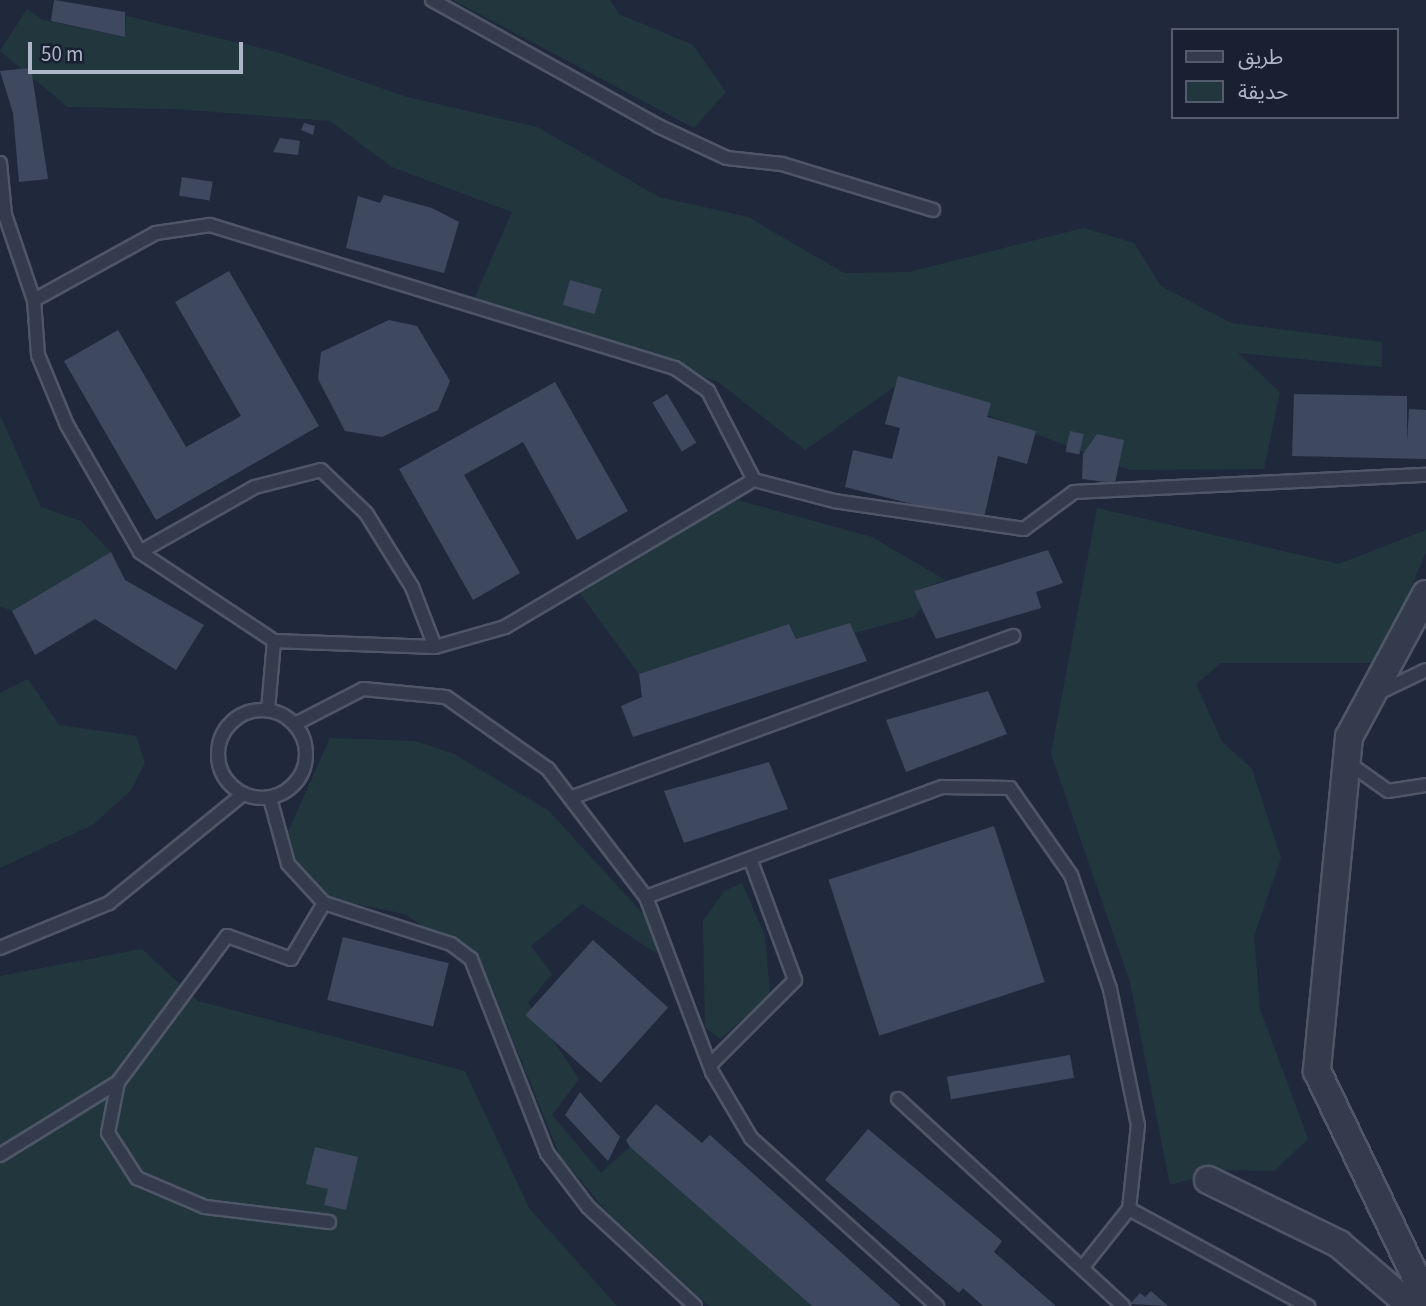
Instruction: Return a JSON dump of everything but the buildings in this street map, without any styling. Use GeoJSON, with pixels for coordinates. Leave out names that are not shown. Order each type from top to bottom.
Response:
{"type":"FeatureCollection","features":[{"type":"Feature","properties":{"kind":"street"},"geometry":{"type":"LineString","coordinates":[[1426,594],[1349,737],[1317,1071],[1426,1298]]}},
{"type":"Feature","properties":{"kind":"street"},"geometry":{"type":"LineString","coordinates":[[1208,1180],[1339,1244],[1411,1306]]}},
{"type":"Feature","properties":{"kind":"lane"},"geometry":{"type":"LineString","coordinates":[[432,0],[658,126],[727,158],[782,164],[933,210]]}},
{"type":"Feature","properties":{"kind":"lane"},"geometry":{"type":"LineString","coordinates":[[0,163],[5,215],[34,300],[38,355],[62,413],[141,552],[274,640],[435,647],[505,626],[754,480],[834,501],[1024,529],[1074,492],[1426,475]]}},
{"type":"Feature","properties":{"kind":"lane"},"geometry":{"type":"LineString","coordinates":[[34,300],[156,233],[210,225],[675,368],[708,391],[754,480]]}},
{"type":"Feature","properties":{"kind":"lane"},"geometry":{"type":"LineString","coordinates":[[141,552],[255,487],[321,470],[366,513],[412,587],[435,647]]}},
{"type":"Feature","properties":{"kind":"lane"},"geometry":{"type":"LineString","coordinates":[[573,797],[1014,636]]}},
{"type":"Feature","properties":{"kind":"lane"},"geometry":{"type":"LineString","coordinates":[[268,710],[274,640]]}},
{"type":"Feature","properties":{"kind":"lane"},"geometry":{"type":"LineString","coordinates":[[1370,698],[1426,670]]}},
{"type":"Feature","properties":{"kind":"lane"},"geometry":{"type":"LineString","coordinates":[[295,724],[363,688],[446,696],[548,769],[573,797],[646,897],[710,1065],[751,1138],[937,1306]]}},
{"type":"Feature","properties":{"kind":"lane"},"geometry":{"type":"LineString","coordinates":[[254,710],[268,710],[295,724],[306,748],[306,761],[294,786],[270,798],[243,794],[222,775],[218,748],[229,723],[254,710]]}},
{"type":"Feature","properties":{"kind":"lane"},"geometry":{"type":"LineString","coordinates":[[1346,762],[1388,790],[1426,785]]}},
{"type":"Feature","properties":{"kind":"lane"},"geometry":{"type":"LineString","coordinates":[[646,897],[751,862],[942,787],[1010,788],[1071,875],[1110,989],[1138,1125],[1129,1209],[1082,1268]]}},
{"type":"Feature","properties":{"kind":"lane"},"geometry":{"type":"LineString","coordinates":[[0,948],[108,903],[243,794]]}},
{"type":"Feature","properties":{"kind":"lane"},"geometry":{"type":"LineString","coordinates":[[270,798],[288,864],[324,903],[451,944],[471,959],[547,1153],[588,1207],[695,1306]]}},
{"type":"Feature","properties":{"kind":"lane"},"geometry":{"type":"LineString","coordinates":[[710,1065],[795,980],[751,862]]}},
{"type":"Feature","properties":{"kind":"lane"},"geometry":{"type":"LineString","coordinates":[[0,1155],[118,1082],[227,936],[291,959],[324,903]]}},
{"type":"Feature","properties":{"kind":"lane"},"geometry":{"type":"LineString","coordinates":[[118,1082],[107,1133],[137,1178],[205,1207],[328,1222]]}},
{"type":"Feature","properties":{"kind":"lane"},"geometry":{"type":"LineString","coordinates":[[898,1099],[1123,1306]]}},
{"type":"Feature","properties":{"kind":"lane"},"geometry":{"type":"LineString","coordinates":[[1129,1209],[1308,1306]]}},
{"type":"Feature","properties":{"kind":"green space"},"geometry":{"type":"Polygon","coordinates":[[[453,0],[610,0],[619,14],[693,45],[726,92],[694,128],[453,0]]]}},
{"type":"Feature","properties":{"kind":"green space"},"geometry":{"type":"Polygon","coordinates":[[[27,9],[43,20],[125,37],[126,16],[277,52],[407,97],[537,127],[659,197],[748,217],[844,273],[909,272],[1084,228],[1134,243],[1161,286],[1231,323],[1382,342],[1382,367],[1238,353],[1280,392],[1264,469],[1130,470],[901,382],[805,450],[717,381],[474,299],[512,212],[392,167],[330,121],[178,109],[68,107],[0,51],[27,9]]]}},
{"type":"Feature","properties":{"kind":"green space"},"geometry":{"type":"Polygon","coordinates":[[[0,415],[41,507],[81,521],[111,552],[12,611],[0,606],[0,415]]]}},
{"type":"Feature","properties":{"kind":"green space"},"geometry":{"type":"Polygon","coordinates":[[[737,500],[872,537],[945,580],[914,591],[922,608],[913,617],[855,633],[850,623],[796,639],[789,624],[639,674],[579,592],[737,500]]]}},
{"type":"Feature","properties":{"kind":"green space"},"geometry":{"type":"Polygon","coordinates":[[[1097,508],[1339,564],[1426,530],[1426,552],[1379,663],[1221,663],[1196,684],[1222,742],[1252,769],[1281,858],[1254,936],[1260,1009],[1308,1139],[1274,1171],[1224,1170],[1170,1185],[1130,982],[1051,754],[1097,508]]]}},
{"type":"Feature","properties":{"kind":"green space"},"geometry":{"type":"Polygon","coordinates":[[[28,679],[59,725],[136,736],[145,763],[131,790],[94,824],[0,868],[0,693],[28,679]]]}},
{"type":"Feature","properties":{"kind":"green space"},"geometry":{"type":"Polygon","coordinates":[[[330,738],[415,741],[454,754],[549,811],[656,928],[657,954],[582,904],[531,946],[552,974],[528,1003],[579,1079],[552,1115],[601,1173],[630,1147],[812,1306],[709,1306],[607,1212],[560,1156],[484,969],[405,914],[332,899],[291,854],[288,832],[330,738]]]}},
{"type":"Feature","properties":{"kind":"green space"},"geometry":{"type":"Polygon","coordinates":[[[742,883],[765,936],[770,994],[721,1039],[705,1028],[703,921],[724,891],[742,883]]]}},
{"type":"Feature","properties":{"kind":"green space"},"geometry":{"type":"Polygon","coordinates":[[[142,949],[198,1001],[465,1071],[529,1208],[617,1306],[0,1306],[0,976],[142,949]]]}}]}
